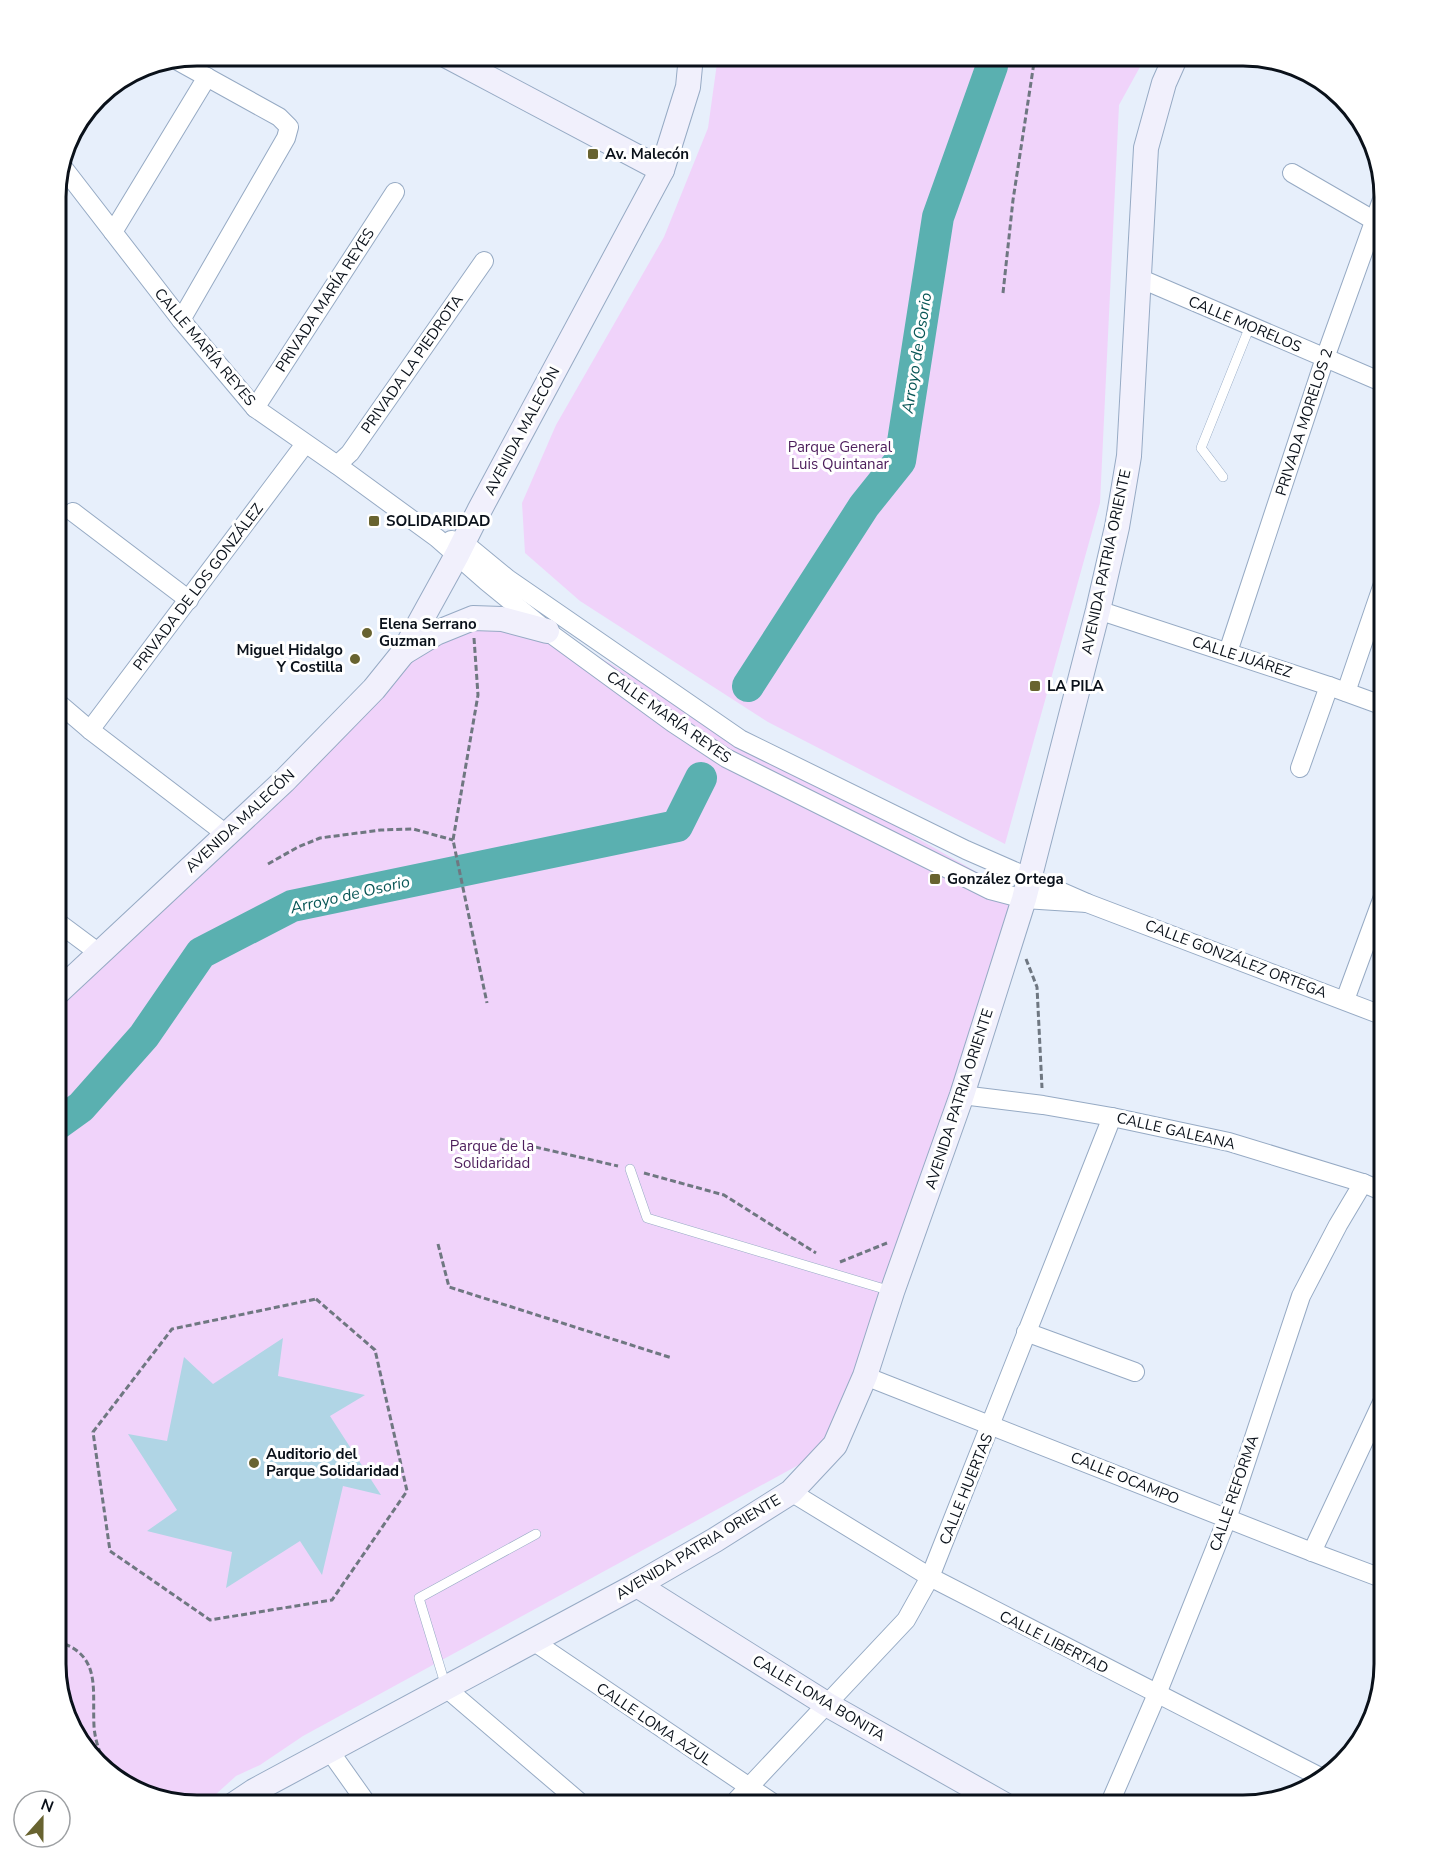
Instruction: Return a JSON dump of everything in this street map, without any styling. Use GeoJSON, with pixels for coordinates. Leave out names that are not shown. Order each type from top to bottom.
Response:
{"type":"FeatureCollection","features":[{"type":"Feature","properties":{"kind":"street"},"geometry":{"type":"LineString","coordinates":[[181,320],[286,138],[289,127],[279,117],[187,66]]}},
{"type":"Feature","properties":{"kind":"street"},"geometry":{"type":"LineString","coordinates":[[466,66],[662,170]]}},
{"type":"Feature","properties":{"kind":"street","name":"AVENIDA MALECÓN"},"geometry":{"type":"LineString","coordinates":[[66,984],[284,781],[374,689],[403,653],[662,170],[688,87],[690,66]]}},
{"type":"Feature","properties":{"kind":"street","name":"AVENIDA PATRIA ORIENTE"},"geometry":{"type":"LineString","coordinates":[[248,1795],[637,1585],[715,1540],[791,1492],[835,1445],[865,1376],[892,1292],[962,1095],[1027,888],[1098,610],[1117,527],[1129,456],[1146,148],[1164,83],[1172,66]]}},
{"type":"Feature","properties":{"kind":"street"},"geometry":{"type":"LineString","coordinates":[[113,232],[207,77]]}},
{"type":"Feature","properties":{"kind":"street"},"geometry":{"type":"LineString","coordinates":[[1292,173],[1374,220]]}},
{"type":"Feature","properties":{"kind":"street","name":"CALLE MARÍA REYES"},"geometry":{"type":"LineString","coordinates":[[68,174],[181,320],[255,408],[437,538],[460,548],[508,579],[740,739],[966,850],[1027,888]]}},
{"type":"Feature","properties":{"kind":"street","name":"PRIVADA MARÍA REYES"},"geometry":{"type":"LineString","coordinates":[[255,408],[395,192]]}},
{"type":"Feature","properties":{"kind":"street","name":"PRIVADA MORELOS 2"},"geometry":{"type":"LineString","coordinates":[[1228,652],[1324,358],[1374,224]]}},
{"type":"Feature","properties":{"kind":"street","name":"PRIVADA LA PIEDROTA"},"geometry":{"type":"LineString","coordinates":[[337,465],[350,453],[484,261]]}},
{"type":"Feature","properties":{"kind":"street","name":"CALLE MORELOS"},"geometry":{"type":"LineString","coordinates":[[1139,278],[1374,379]]}},
{"type":"Feature","properties":{"kind":"street","name":"PRIVADA DE LOS GONZÁLEZ"},"geometry":{"type":"LineString","coordinates":[[90,730],[305,444]]}},
{"type":"Feature","properties":{"kind":"street"},"geometry":{"type":"LineString","coordinates":[[73,512],[189,600]]}},
{"type":"Feature","properties":{"kind":"street","name":"CALLE MARÍA REYES"},"geometry":{"type":"LineString","coordinates":[[460,548],[486,581],[547,631],[673,723],[726,758],[990,890],[1027,888]]}},
{"type":"Feature","properties":{"kind":"street"},"geometry":{"type":"LineString","coordinates":[[1300,768],[1338,689],[1374,604]]}},
{"type":"Feature","properties":{"kind":"street","name":"CALLE JUÁREZ"},"geometry":{"type":"LineString","coordinates":[[1098,610],[1374,702]]}},
{"type":"Feature","properties":{"kind":"street"},"geometry":{"type":"LineString","coordinates":[[403,653],[436,633],[473,618],[502,619],[547,631]]}},
{"type":"Feature","properties":{"kind":"street"},"geometry":{"type":"LineString","coordinates":[[66,709],[90,730],[226,834]]}},
{"type":"Feature","properties":{"kind":"street","name":"CALLE GONZÁLEZ ORTEGA"},"geometry":{"type":"LineString","coordinates":[[1027,888],[1087,903],[1374,1012]]}},
{"type":"Feature","properties":{"kind":"street"},"geometry":{"type":"LineString","coordinates":[[1345,1000],[1374,921]]}},
{"type":"Feature","properties":{"kind":"street"},"geometry":{"type":"LineString","coordinates":[[66,928],[99,953]]}},
{"type":"Feature","properties":{"kind":"street","name":"CALLE GALEANA"},"geometry":{"type":"LineString","coordinates":[[962,1095],[1043,1105],[1112,1117],[1229,1142],[1374,1188]]}},
{"type":"Feature","properties":{"kind":"street","name":"CALLE HUERTAS"},"geometry":{"type":"LineString","coordinates":[[742,1795],[906,1620],[930,1577],[1112,1117]]}},
{"type":"Feature","properties":{"kind":"street","name":"CALLE REFORMA"},"geometry":{"type":"LineString","coordinates":[[1114,1795],[1227,1519],[1301,1296],[1363,1183]]}},
{"type":"Feature","properties":{"kind":"street"},"geometry":{"type":"LineString","coordinates":[[1026,1332],[1135,1371]]}},
{"type":"Feature","properties":{"kind":"street","name":"CALLE OCAMPO"},"geometry":{"type":"LineString","coordinates":[[865,1376],[1374,1575]]}},
{"type":"Feature","properties":{"kind":"street"},"geometry":{"type":"LineString","coordinates":[[1312,1552],[1374,1419]]}},
{"type":"Feature","properties":{"kind":"street","name":"CALLE LIBERTAD"},"geometry":{"type":"LineString","coordinates":[[791,1492],[930,1577],[1314,1774]]}},
{"type":"Feature","properties":{"kind":"street","name":"CALLE LOMA BONITA"},"geometry":{"type":"LineString","coordinates":[[637,1585],[828,1705],[986,1795]]}},
{"type":"Feature","properties":{"kind":"street","name":"CALLE LOMA AZUL"},"geometry":{"type":"LineString","coordinates":[[533,1641],[760,1795]]}},
{"type":"Feature","properties":{"kind":"street"},"geometry":{"type":"LineString","coordinates":[[446,1688],[570,1795]]}},
{"type":"Feature","properties":{"kind":"street"},"geometry":{"type":"LineString","coordinates":[[329,1750],[360,1795]]}},
{"type":"Feature","properties":{"kind":"lane"},"geometry":{"type":"LineString","coordinates":[[1223,477],[1201,448],[1250,326]]}},
{"type":"Feature","properties":{"kind":"lane"},"geometry":{"type":"LineString","coordinates":[[630,1169],[647,1218],[892,1292]]}},
{"type":"Feature","properties":{"kind":"lane"},"geometry":{"type":"LineString","coordinates":[[446,1688],[419,1598],[536,1534]]}},
{"type":"Feature","properties":{"kind":"path"},"geometry":{"type":"LineString","coordinates":[[1003,293],[1013,200],[1033,66]]}},
{"type":"Feature","properties":{"kind":"path"},"geometry":{"type":"LineString","coordinates":[[473,618],[478,695],[453,840],[487,1003]]}},
{"type":"Feature","properties":{"kind":"path"},"geometry":{"type":"LineString","coordinates":[[268,864],[320,838],[340,835],[413,829],[453,840]]}},
{"type":"Feature","properties":{"kind":"path"},"geometry":{"type":"LineString","coordinates":[[1026,958],[1037,987],[1043,1105]]}},
{"type":"Feature","properties":{"kind":"path"},"geometry":{"type":"LineString","coordinates":[[500,1139],[630,1169],[724,1195],[823,1258]]}},
{"type":"Feature","properties":{"kind":"path"},"geometry":{"type":"LineString","coordinates":[[833,1264],[914,1233]]}},
{"type":"Feature","properties":{"kind":"path"},"geometry":{"type":"LineString","coordinates":[[438,1244],[449,1287],[672,1358]]}},
{"type":"Feature","properties":{"kind":"path"},"geometry":{"type":"LineString","coordinates":[[316,1299],[375,1350],[407,1491],[332,1600],[210,1620],[110,1551],[93,1432],[172,1329],[316,1299]]}},
{"type":"Feature","properties":{"kind":"path"},"geometry":{"type":"LineString","coordinates":[[66,1645],[77,1650],[91,1671],[94,1684],[94,1727],[101,1753]]}},
{"type":"Feature","properties":{"kind":"green space","name":"Parque General Luis Quintanar"},"geometry":{"type":"Polygon","coordinates":[[[717,66],[1140,66],[1119,105],[1100,503],[1005,844],[768,722],[580,601],[525,553],[522,503],[556,425],[664,237],[708,128],[717,66]]]}},
{"type":"Feature","properties":{"kind":"green space","name":"Parque de la Solidaridad"},"geometry":{"type":"Polygon","coordinates":[[[473,618],[537,622],[1024,899],[835,1445],[303,1736],[260,1765],[236,1776],[215,1795],[180,1794],[139,1782],[111,1763],[98,1750],[79,1722],[70,1698],[67,1681],[66,986],[403,653],[473,618]]]}},
{"type":"Feature","properties":{"kind":"building","name":"Auditorio del Parque Solidaridad"},"geometry":{"type":"Polygon","coordinates":[[[283,1338],[278,1376],[365,1395],[330,1416],[381,1495],[343,1486],[322,1575],[300,1541],[226,1588],[232,1552],[147,1531],[177,1510],[128,1434],[167,1441],[184,1357],[213,1384],[283,1338]]]}},
{"type":"Feature","properties":{"kind":"waterway","name":"Arroyo de Osorio"},"geometry":{"type":"LineString","coordinates":[[748,686],[864,506],[900,461],[938,217],[992,66]]}},
{"type":"Feature","properties":{"kind":"waterway","name":"Arroyo de Osorio"},"geometry":{"type":"LineString","coordinates":[[66,1118],[81,1107],[144,1036],[201,953],[292,906],[677,826],[701,778]]}},
{"type":"Feature","properties":{"kind":"place","name":"Av. Malecón"},"geometry":{"type":"Point","coordinates":[593,154]}},
{"type":"Feature","properties":{"kind":"place","name":"SOLIDARIDAD"},"geometry":{"type":"Point","coordinates":[374,521]}},
{"type":"Feature","properties":{"kind":"place","name":"Elena Serrano Guzman"},"geometry":{"type":"Point","coordinates":[367,633]}},
{"type":"Feature","properties":{"kind":"place","name":"Miguel Hidalgo Y Costilla"},"geometry":{"type":"Point","coordinates":[355,659]}},
{"type":"Feature","properties":{"kind":"place","name":"LA PILA"},"geometry":{"type":"Point","coordinates":[1035,686]}},
{"type":"Feature","properties":{"kind":"place","name":"González Ortega"},"geometry":{"type":"Point","coordinates":[935,879]}},
{"type":"Feature","properties":{"kind":"place","name":"Auditorio del Parque Solidaridad"},"geometry":{"type":"Point","coordinates":[254,1463]}}]}
